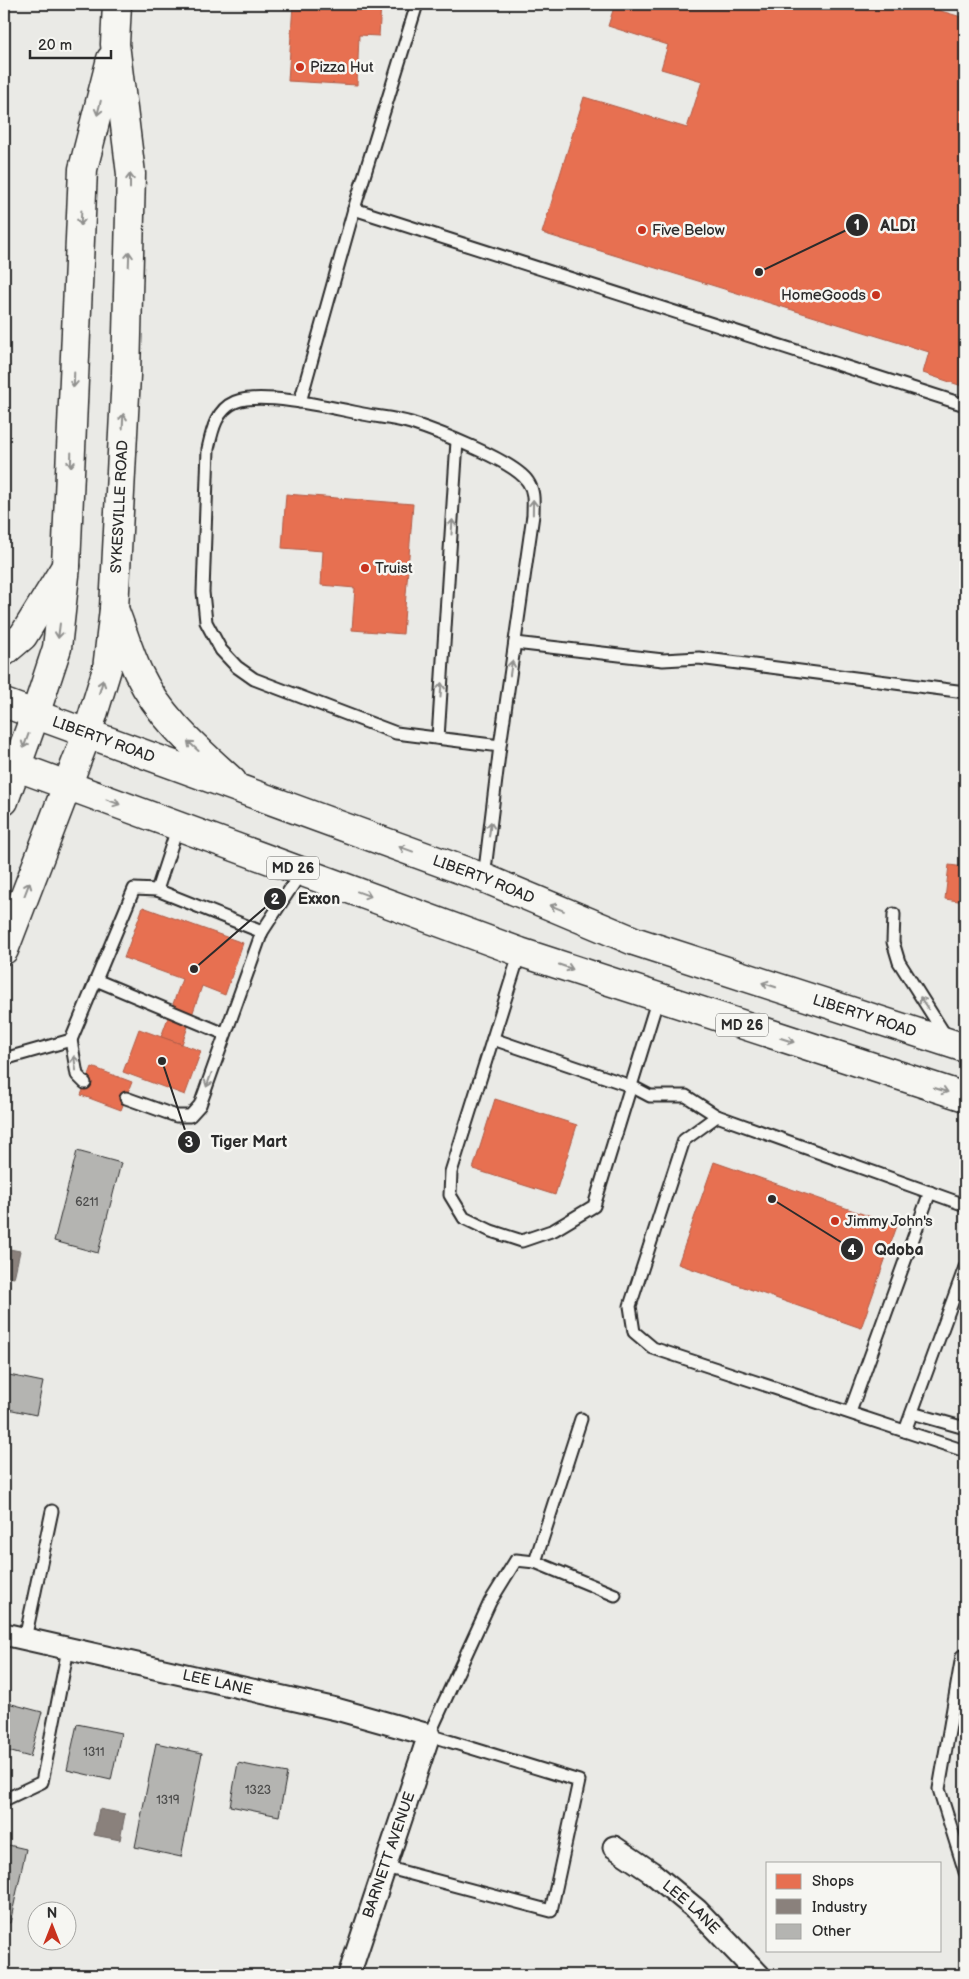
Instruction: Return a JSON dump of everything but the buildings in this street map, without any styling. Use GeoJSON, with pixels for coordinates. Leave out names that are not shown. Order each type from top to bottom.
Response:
{"type":"FeatureCollection","features":[{"type":"Feature","properties":{"kind":"main road","name":"SYKESVILLE ROAD"},"geometry":{"type":"LineString","coordinates":[[4,950],[87,734],[107,669],[114,610],[126,375],[130,183],[115,44],[117,4]]}},
{"type":"Feature","properties":{"kind":"main road","name":"SYKESVILLE ROAD"},"geometry":{"type":"LineString","coordinates":[[4,801],[10,765],[35,715],[57,648],[66,566],[84,169],[115,44]]}},
{"type":"Feature","properties":{"kind":"main road"},"geometry":{"type":"LineString","coordinates":[[4,652],[23,636],[66,566]]}},
{"type":"Feature","properties":{"kind":"main road"},"geometry":{"type":"LineString","coordinates":[[114,610],[139,674],[158,706],[180,734],[242,790]]}},
{"type":"Feature","properties":{"kind":"main road","name":"LIBERTY ROAD"},"geometry":{"type":"LineString","coordinates":[[4,703],[484,878],[634,941],[958,1046]]}},
{"type":"Feature","properties":{"kind":"main road","name":"MD 26"},"geometry":{"type":"LineString","coordinates":[[10,765],[520,952],[965,1098]]}},
{"type":"Feature","properties":{"kind":"street","name":"LEE LANE"},"geometry":{"type":"LineString","coordinates":[[4,1634],[336,1708],[429,1735]]}},
{"type":"Feature","properties":{"kind":"street","name":"BARNETT AVENUE"},"geometry":{"type":"LineString","coordinates":[[349,1975],[429,1735]]}},
{"type":"Feature","properties":{"kind":"street","name":"LEE LANE"},"geometry":{"type":"LineString","coordinates":[[614,1847],[651,1872],[697,1910],[759,1975]]}},
{"type":"Feature","properties":{"kind":"lane"},"geometry":{"type":"LineString","coordinates":[[300,402],[354,209],[417,4]]}},
{"type":"Feature","properties":{"kind":"lane"},"geometry":{"type":"LineString","coordinates":[[354,209],[965,405]]}},
{"type":"Feature","properties":{"kind":"lane"},"geometry":{"type":"LineString","coordinates":[[484,878],[500,746],[533,515],[533,495],[528,482],[512,467],[457,441],[411,423],[300,402],[253,399],[235,402],[221,413],[214,427],[208,449],[203,583],[206,622],[221,650],[237,667],[254,679],[396,733],[500,746]]}},
{"type":"Feature","properties":{"kind":"lane"},"geometry":{"type":"LineString","coordinates":[[438,738],[457,441]]}},
{"type":"Feature","properties":{"kind":"lane"},"geometry":{"type":"LineString","coordinates":[[515,642],[663,660],[699,658],[965,692]]}},
{"type":"Feature","properties":{"kind":"lane"},"geometry":{"type":"LineString","coordinates":[[157,890],[178,826]]}},
{"type":"Feature","properties":{"kind":"lane"},"geometry":{"type":"LineString","coordinates":[[126,1098],[176,1116],[190,1116],[200,1105],[262,932],[302,871]]}},
{"type":"Feature","properties":{"kind":"lane"},"geometry":{"type":"LineString","coordinates":[[85,1083],[77,1075],[72,1040],[134,889],[157,890],[262,932]]}},
{"type":"Feature","properties":{"kind":"lane"},"geometry":{"type":"LineString","coordinates":[[894,914],[892,942],[899,962],[910,983],[958,1046]]}},
{"type":"Feature","properties":{"kind":"lane"},"geometry":{"type":"LineString","coordinates":[[520,952],[451,1172],[450,1195],[464,1218],[491,1231],[522,1241],[554,1230],[594,1206],[658,998]]}},
{"type":"Feature","properties":{"kind":"lane"},"geometry":{"type":"LineString","coordinates":[[96,980],[226,1034]]}},
{"type":"Feature","properties":{"kind":"lane"},"geometry":{"type":"LineString","coordinates":[[493,1039],[631,1086],[650,1096],[686,1096],[717,1116],[965,1205]]}},
{"type":"Feature","properties":{"kind":"lane"},"geometry":{"type":"LineString","coordinates":[[4,1059],[72,1040]]}},
{"type":"Feature","properties":{"kind":"lane"},"geometry":{"type":"LineString","coordinates":[[717,1116],[684,1140],[630,1306],[634,1332],[653,1348],[965,1451]]}},
{"type":"Feature","properties":{"kind":"lane"},"geometry":{"type":"LineString","coordinates":[[850,1412],[930,1192]]}},
{"type":"Feature","properties":{"kind":"lane"},"geometry":{"type":"LineString","coordinates":[[905,1431],[965,1267]]}},
{"type":"Feature","properties":{"kind":"lane"},"geometry":{"type":"LineString","coordinates":[[912,1413],[965,1428]]}},
{"type":"Feature","properties":{"kind":"lane"},"geometry":{"type":"LineString","coordinates":[[535,1562],[582,1419]]}},
{"type":"Feature","properties":{"kind":"lane"},"geometry":{"type":"LineString","coordinates":[[25,1639],[52,1512]]}},
{"type":"Feature","properties":{"kind":"lane"},"geometry":{"type":"LineString","coordinates":[[385,1867],[550,1911],[579,1781],[429,1735],[490,1602],[516,1560],[535,1562],[615,1595]]}},
{"type":"Feature","properties":{"kind":"lane"},"geometry":{"type":"LineString","coordinates":[[4,1800],[42,1782],[68,1649]]}},
{"type":"Feature","properties":{"kind":"lane"},"geometry":{"type":"LineString","coordinates":[[965,1655],[962,1656],[939,1789],[965,1872]]}},
{"type":"Feature","properties":{"kind":"place","name":"Pizza Hut"},"geometry":{"type":"Point","coordinates":[300,67]}},
{"type":"Feature","properties":{"kind":"place","name":"Five Below"},"geometry":{"type":"Point","coordinates":[642,230]}},
{"type":"Feature","properties":{"kind":"place","name":"ALDI"},"geometry":{"type":"Point","coordinates":[759,272]}},
{"type":"Feature","properties":{"kind":"place","name":"HomeGoods"},"geometry":{"type":"Point","coordinates":[876,295]}},
{"type":"Feature","properties":{"kind":"place","name":"Truist"},"geometry":{"type":"Point","coordinates":[365,568]}},
{"type":"Feature","properties":{"kind":"place","name":"Exxon"},"geometry":{"type":"Point","coordinates":[194,969]}},
{"type":"Feature","properties":{"kind":"place","name":"Tiger Mart"},"geometry":{"type":"Point","coordinates":[162,1061]}},
{"type":"Feature","properties":{"kind":"place","name":"Qdoba"},"geometry":{"type":"Point","coordinates":[772,1199]}},
{"type":"Feature","properties":{"kind":"place","name":"Jimmy John's"},"geometry":{"type":"Point","coordinates":[835,1221]}}]}
